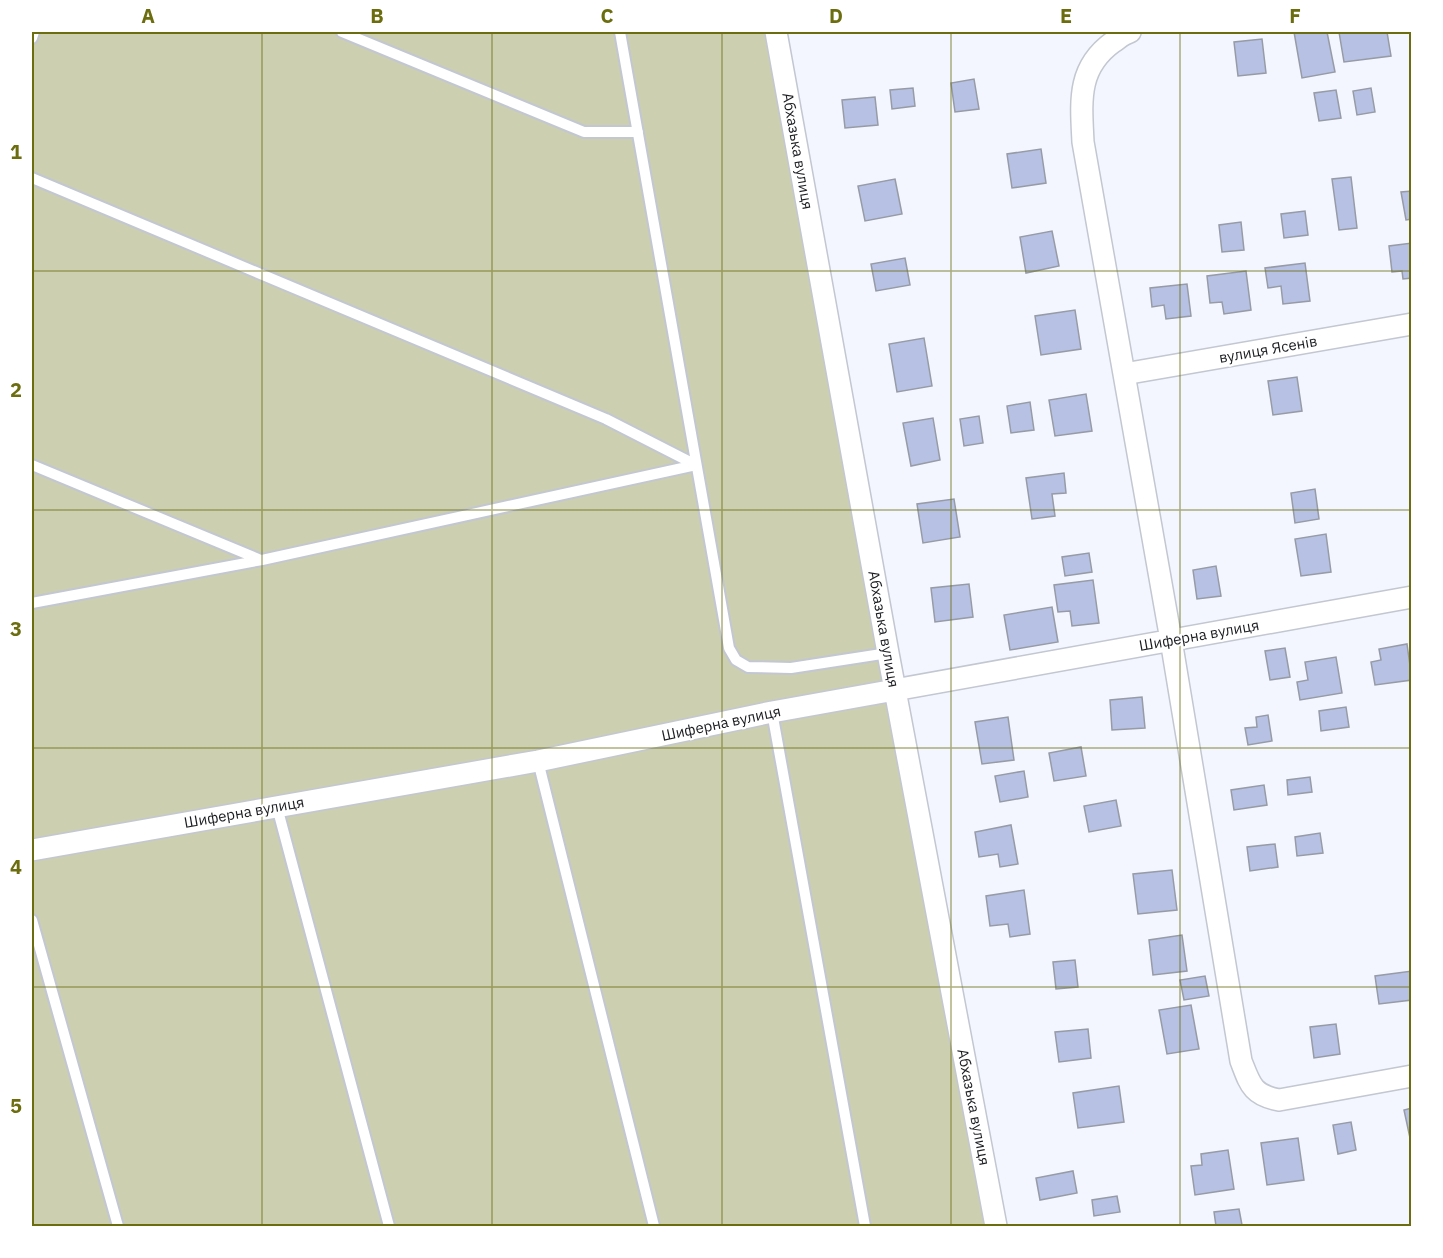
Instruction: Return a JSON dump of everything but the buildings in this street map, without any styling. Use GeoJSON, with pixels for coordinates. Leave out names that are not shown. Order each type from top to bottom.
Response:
{"type":"FeatureCollection","features":[{"type":"Feature","properties":{"kind":"street","name":"Абхазька вулиця"},"geometry":{"type":"LineString","coordinates":[[776,32],[888,653],[996,1227]]}},
{"type":"Feature","properties":{"kind":"street"},"geometry":{"type":"LineString","coordinates":[[1130,32],[1103,50],[1088,69],[1081,104],[1083,142],[1171,640],[1241,1061],[1256,1092],[1267,1098],[1279,1100],[1412,1076]]}},
{"type":"Feature","properties":{"kind":"street","name":"вулиця Ясенів"},"geometry":{"type":"LineString","coordinates":[[1124,374],[1412,324]]}},
{"type":"Feature","properties":{"kind":"street","name":"Шиферна вулиця"},"geometry":{"type":"LineString","coordinates":[[32,850],[538,761],[772,712],[1412,597]]}},
{"type":"Feature","properties":{"kind":"lane"},"geometry":{"type":"LineString","coordinates":[[32,38],[34,32]]}},
{"type":"Feature","properties":{"kind":"lane"},"geometry":{"type":"LineString","coordinates":[[342,32],[584,132],[638,132]]}},
{"type":"Feature","properties":{"kind":"lane"},"geometry":{"type":"LineString","coordinates":[[620,32],[729,648],[736,660],[748,667],[791,668],[888,653]]}},
{"type":"Feature","properties":{"kind":"lane"},"geometry":{"type":"LineString","coordinates":[[32,178],[606,419],[696,465]]}},
{"type":"Feature","properties":{"kind":"lane"},"geometry":{"type":"LineString","coordinates":[[32,465],[262,560]]}},
{"type":"Feature","properties":{"kind":"lane"},"geometry":{"type":"LineString","coordinates":[[32,603],[262,560],[696,465]]}},
{"type":"Feature","properties":{"kind":"lane"},"geometry":{"type":"LineString","coordinates":[[772,712],[865,1227]]}},
{"type":"Feature","properties":{"kind":"lane"},"geometry":{"type":"LineString","coordinates":[[538,761],[654,1227]]}},
{"type":"Feature","properties":{"kind":"lane"},"geometry":{"type":"LineString","coordinates":[[277,807],[389,1227]]}},
{"type":"Feature","properties":{"kind":"lane"},"geometry":{"type":"LineString","coordinates":[[32,920],[118,1227]]}},
{"type":"Feature","properties":{"kind":"green space"},"geometry":{"type":"Polygon","coordinates":[[[32,32],[776,32],[996,1226],[32,1226],[32,32]]]}}]}
